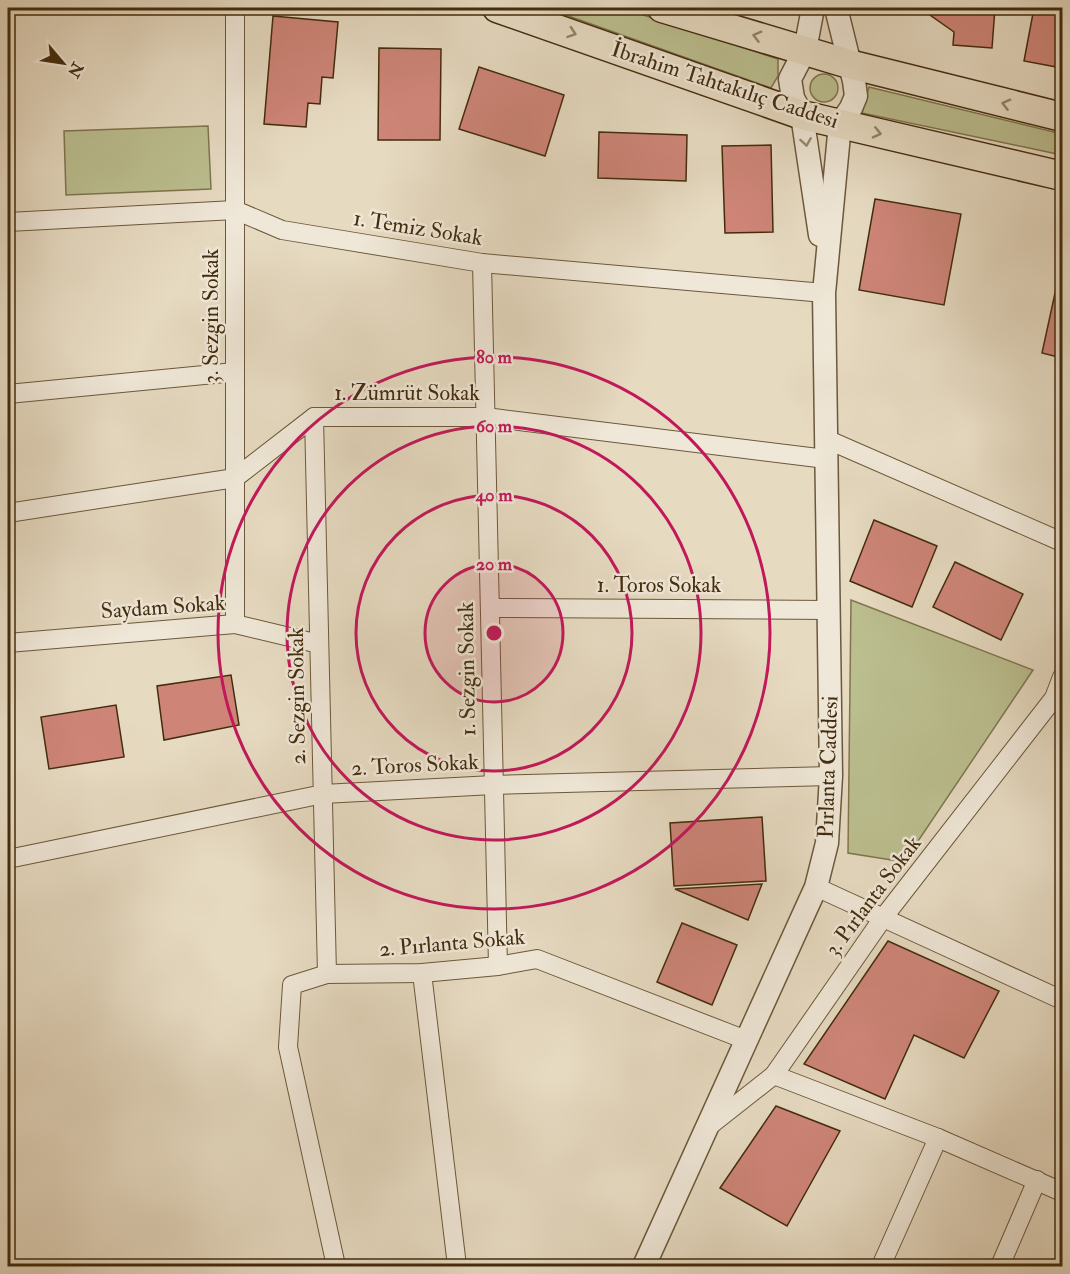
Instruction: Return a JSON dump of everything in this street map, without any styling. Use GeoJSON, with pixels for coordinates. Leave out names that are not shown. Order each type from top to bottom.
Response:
{"type":"FeatureCollection","features":[{"type":"Feature","properties":{"kind":"main road","name":"İbrahim Tahtakılıç Caddesi"},"geometry":{"type":"LineString","coordinates":[[497,8],[802,115],[1062,176]]}},
{"type":"Feature","properties":{"kind":"main road"},"geometry":{"type":"LineString","coordinates":[[662,8],[849,64],[1062,117]]}},
{"type":"Feature","properties":{"kind":"street","name":"3. Sezgin Sokak"},"geometry":{"type":"LineString","coordinates":[[235,8],[235,624]]}},
{"type":"Feature","properties":{"kind":"street","name":"Pırlanta Caddesi"},"geometry":{"type":"LineString","coordinates":[[813,8],[805,50],[790,79],[793,98],[802,115],[825,266]]}},
{"type":"Feature","properties":{"kind":"street","name":"Pırlanta Caddesi"},"geometry":{"type":"LineString","coordinates":[[644,1266],[816,886],[827,843],[831,776],[825,266],[840,124],[856,96],[836,8]]}},
{"type":"Feature","properties":{"kind":"street","name":"1. Temiz Sokak"},"geometry":{"type":"LineString","coordinates":[[8,222],[235,210],[282,230],[482,263],[824,293]]}},
{"type":"Feature","properties":{"kind":"street","name":"1. Sezgin Sokak"},"geometry":{"type":"LineString","coordinates":[[482,263],[498,966]]}},
{"type":"Feature","properties":{"kind":"street"},"geometry":{"type":"LineString","coordinates":[[8,394],[235,372]]}},
{"type":"Feature","properties":{"kind":"street","name":"1. Zümrüt Sokak"},"geometry":{"type":"LineString","coordinates":[[8,513],[235,478],[314,417],[486,417],[826,449],[1062,542]]}},
{"type":"Feature","properties":{"kind":"street","name":"2. Sezgin Sokak"},"geometry":{"type":"LineString","coordinates":[[314,417],[327,974]]}},
{"type":"Feature","properties":{"kind":"street","name":"1. Toros Sokak"},"geometry":{"type":"LineString","coordinates":[[490,608],[829,610]]}},
{"type":"Feature","properties":{"kind":"street","name":"Saydam Sokak"},"geometry":{"type":"LineString","coordinates":[[8,643],[235,624],[319,644]]}},
{"type":"Feature","properties":{"kind":"street","name":"3. Pırlanta Sokak"},"geometry":{"type":"LineString","coordinates":[[706,1129],[774,1076],[883,918],[1058,700],[1062,677]]}},
{"type":"Feature","properties":{"kind":"street","name":"2. Toros Sokak"},"geometry":{"type":"LineString","coordinates":[[8,859],[323,794],[494,785],[831,776]]}},
{"type":"Feature","properties":{"kind":"street"},"geometry":{"type":"LineString","coordinates":[[816,886],[1062,1000]]}},
{"type":"Feature","properties":{"kind":"street","name":"2. Pırlanta Sokak"},"geometry":{"type":"LineString","coordinates":[[336,1266],[288,1047],[292,985],[327,974],[422,974],[498,966],[537,959],[746,1040]]}},
{"type":"Feature","properties":{"kind":"street"},"geometry":{"type":"LineString","coordinates":[[422,974],[457,1266]]}},
{"type":"Feature","properties":{"kind":"street"},"geometry":{"type":"LineString","coordinates":[[774,1076],[938,1138],[1062,1192]]}},
{"type":"Feature","properties":{"kind":"street"},"geometry":{"type":"LineString","coordinates":[[881,1266],[938,1138]]}},
{"type":"Feature","properties":{"kind":"street"},"geometry":{"type":"LineString","coordinates":[[1000,1266],[1036,1180]]}},
{"type":"Feature","properties":{"kind":"green space"},"geometry":{"type":"Polygon","coordinates":[[[546,8],[622,8],[778,59],[778,76],[771,88],[546,8]]]}},
{"type":"Feature","properties":{"kind":"green space"},"geometry":{"type":"Polygon","coordinates":[[[824,74],[834,78],[838,88],[834,98],[824,102],[814,98],[810,88],[814,78],[824,74]]]}},
{"type":"Feature","properties":{"kind":"green space"},"geometry":{"type":"Polygon","coordinates":[[[869,87],[1062,134],[1062,155],[862,113],[869,87]]]}},
{"type":"Feature","properties":{"kind":"green space"},"geometry":{"type":"Polygon","coordinates":[[[208,126],[211,189],[66,195],[64,131],[208,126]]]}},
{"type":"Feature","properties":{"kind":"green space"},"geometry":{"type":"Polygon","coordinates":[[[851,600],[1033,670],[904,862],[848,853],[851,600]]]}},
{"type":"Feature","properties":{"kind":"building"},"geometry":{"type":"Polygon","coordinates":[[[923,8],[995,8],[992,48],[953,45],[954,32],[923,8]]]}},
{"type":"Feature","properties":{"kind":"building"},"geometry":{"type":"Polygon","coordinates":[[[1034,8],[1062,8],[1062,68],[1024,61],[1034,8]]]}},
{"type":"Feature","properties":{"kind":"building"},"geometry":{"type":"Polygon","coordinates":[[[273,16],[338,22],[333,78],[322,77],[320,104],[308,103],[306,127],[264,124],[273,16]]]}},
{"type":"Feature","properties":{"kind":"building"},"geometry":{"type":"Polygon","coordinates":[[[379,48],[441,49],[440,140],[378,140],[379,48]]]}},
{"type":"Feature","properties":{"kind":"building"},"geometry":{"type":"Polygon","coordinates":[[[479,67],[564,95],[545,156],[459,129],[479,67]]]}},
{"type":"Feature","properties":{"kind":"building"},"geometry":{"type":"Polygon","coordinates":[[[599,132],[687,135],[686,181],[598,178],[599,132]]]}},
{"type":"Feature","properties":{"kind":"building"},"geometry":{"type":"Polygon","coordinates":[[[771,145],[773,232],[725,233],[722,146],[771,145]]]}},
{"type":"Feature","properties":{"kind":"building"},"geometry":{"type":"Polygon","coordinates":[[[875,199],[961,214],[944,305],[859,290],[875,199]]]}},
{"type":"Feature","properties":{"kind":"building"},"geometry":{"type":"Polygon","coordinates":[[[1062,261],[1062,358],[1042,353],[1062,261]]]}},
{"type":"Feature","properties":{"kind":"building"},"geometry":{"type":"Polygon","coordinates":[[[874,520],[937,546],[912,607],[850,581],[874,520]]]}},
{"type":"Feature","properties":{"kind":"building"},"geometry":{"type":"Polygon","coordinates":[[[955,562],[1023,594],[1001,640],[933,607],[955,562]]]}},
{"type":"Feature","properties":{"kind":"building"},"geometry":{"type":"Polygon","coordinates":[[[231,675],[239,725],[164,740],[157,686],[231,675]]]}},
{"type":"Feature","properties":{"kind":"building"},"geometry":{"type":"Polygon","coordinates":[[[116,705],[124,757],[49,769],[41,717],[116,705]]]}},
{"type":"Feature","properties":{"kind":"building"},"geometry":{"type":"Polygon","coordinates":[[[762,817],[766,881],[674,886],[670,823],[762,817]]]}},
{"type":"Feature","properties":{"kind":"building"},"geometry":{"type":"Polygon","coordinates":[[[762,884],[748,920],[675,889],[762,884]]]}},
{"type":"Feature","properties":{"kind":"building"},"geometry":{"type":"Polygon","coordinates":[[[682,923],[737,945],[712,1005],[657,982],[682,923]]]}},
{"type":"Feature","properties":{"kind":"building"},"geometry":{"type":"Polygon","coordinates":[[[888,941],[999,991],[964,1058],[914,1035],[885,1099],[804,1064],[888,941]]]}},
{"type":"Feature","properties":{"kind":"building"},"geometry":{"type":"Polygon","coordinates":[[[776,1106],[840,1131],[787,1226],[720,1188],[776,1106]]]}}]}
